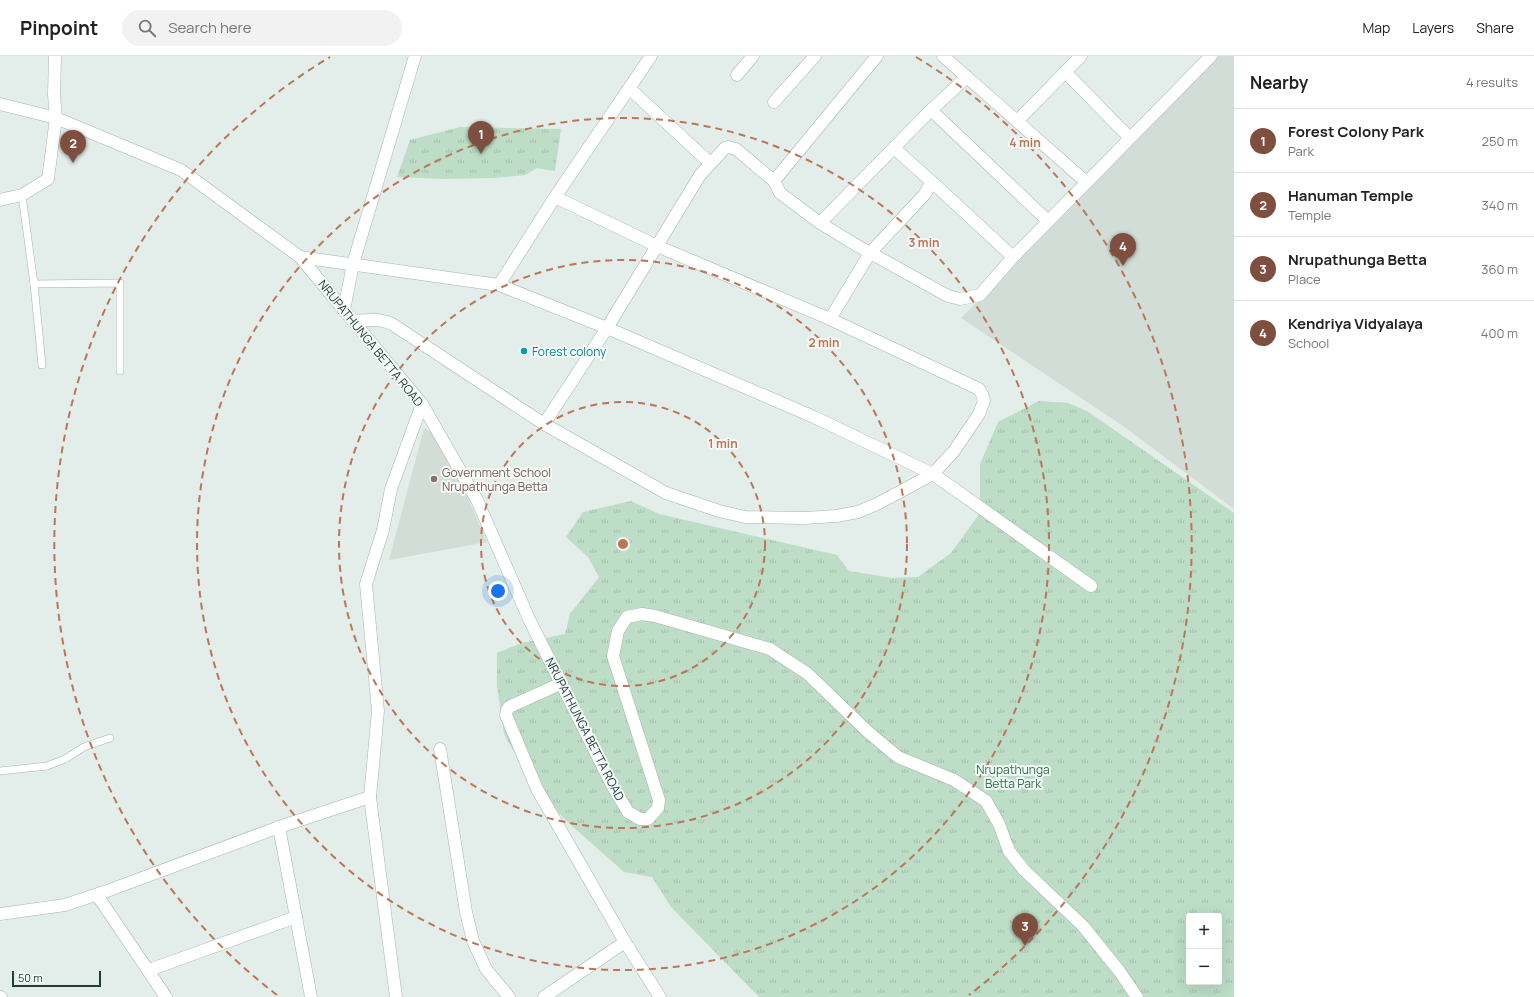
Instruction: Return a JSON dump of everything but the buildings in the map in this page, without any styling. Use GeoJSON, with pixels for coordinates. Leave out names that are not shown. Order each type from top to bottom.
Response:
{"type":"FeatureCollection","features":[{"type":"Feature","properties":{"kind":"street"},"geometry":{"type":"LineString","coordinates":[[0,200],[22,194],[48,178],[56,118],[54,95],[55,56]]}},
{"type":"Feature","properties":{"kind":"street"},"geometry":{"type":"LineString","coordinates":[[344,310],[353,264],[415,56]]}},
{"type":"Feature","properties":{"kind":"street"},"geometry":{"type":"LineString","coordinates":[[499,285],[555,197],[630,89],[651,56]]}},
{"type":"Feature","properties":{"kind":"street"},"geometry":{"type":"LineString","coordinates":[[738,75],[753,56]]}},
{"type":"Feature","properties":{"kind":"street"},"geometry":{"type":"LineString","coordinates":[[774,102],[815,56]]}},
{"type":"Feature","properties":{"kind":"street"},"geometry":{"type":"LineString","coordinates":[[774,181],[877,56]]}},
{"type":"Feature","properties":{"kind":"street"},"geometry":{"type":"LineString","coordinates":[[943,56],[1086,182]]}},
{"type":"Feature","properties":{"kind":"street"},"geometry":{"type":"LineString","coordinates":[[1017,121],[1081,56]]}},
{"type":"Feature","properties":{"kind":"street"},"geometry":{"type":"LineString","coordinates":[[544,424],[607,328],[700,175],[710,162],[725,148],[732,148],[774,181],[780,193],[820,223],[870,253],[948,296],[960,299],[980,295],[1013,257],[1211,56]]}},
{"type":"Feature","properties":{"kind":"street"},"geometry":{"type":"LineString","coordinates":[[1065,72],[1130,138]]}},
{"type":"Feature","properties":{"kind":"street"},"geometry":{"type":"LineString","coordinates":[[820,223],[931,110],[967,77]]}},
{"type":"Feature","properties":{"kind":"street"},"geometry":{"type":"LineString","coordinates":[[630,89],[710,162]]}},
{"type":"Feature","properties":{"kind":"street","name":"NRUPATHUNGA BETTA ROAD"},"geometry":{"type":"LineString","coordinates":[[0,104],[56,118],[182,170],[300,257],[422,404],[477,500],[529,619],[562,683],[600,763],[628,812],[640,819],[648,819],[658,808],[659,800],[613,656],[618,630],[627,617],[642,614],[655,616],[770,649],[808,674],[867,731],[898,757],[954,780],[986,801],[999,824],[1009,851],[1019,863],[1084,926],[1120,972],[1136,997]]}},
{"type":"Feature","properties":{"kind":"street"},"geometry":{"type":"LineString","coordinates":[[931,110],[1048,221]]}},
{"type":"Feature","properties":{"kind":"street"},"geometry":{"type":"LineString","coordinates":[[894,148],[1013,257]]}},
{"type":"Feature","properties":{"kind":"street"},"geometry":{"type":"LineString","coordinates":[[830,318],[870,253],[924,195],[932,182]]}},
{"type":"Feature","properties":{"kind":"street"},"geometry":{"type":"LineString","coordinates":[[353,321],[374,319],[392,324],[544,424],[666,493],[719,511],[745,517],[805,518],[836,516],[858,512],[879,503],[933,474],[954,452],[979,414],[984,401],[979,389],[830,318],[657,246],[555,197]]}},
{"type":"Feature","properties":{"kind":"street"},"geometry":{"type":"LineString","coordinates":[[300,257],[499,285],[607,328],[814,416],[933,474],[1091,586]]}},
{"type":"Feature","properties":{"kind":"street"},"geometry":{"type":"LineString","coordinates":[[396,997],[370,797],[378,711],[366,584],[383,530],[391,489],[422,404]]}},
{"type":"Feature","properties":{"kind":"street"},"geometry":{"type":"LineString","coordinates":[[562,683],[508,707],[506,710],[506,715],[537,789],[654,995]]}},
{"type":"Feature","properties":{"kind":"street"},"geometry":{"type":"LineString","coordinates":[[440,749],[466,912],[473,941],[486,969],[509,997]]}},
{"type":"Feature","properties":{"kind":"street"},"geometry":{"type":"LineString","coordinates":[[0,914],[65,905],[97,895],[279,827],[370,797]]}},
{"type":"Feature","properties":{"kind":"street"},"geometry":{"type":"LineString","coordinates":[[279,827],[311,997]]}},
{"type":"Feature","properties":{"kind":"street"},"geometry":{"type":"LineString","coordinates":[[97,895],[166,997]]}},
{"type":"Feature","properties":{"kind":"street"},"geometry":{"type":"LineString","coordinates":[[149,970],[296,917]]}},
{"type":"Feature","properties":{"kind":"street"},"geometry":{"type":"LineString","coordinates":[[544,997],[625,942]]}},
{"type":"Feature","properties":{"kind":"lane"},"geometry":{"type":"LineString","coordinates":[[22,194],[34,284],[42,365]]}},
{"type":"Feature","properties":{"kind":"lane"},"geometry":{"type":"LineString","coordinates":[[34,284],[120,283],[120,371]]}},
{"type":"Feature","properties":{"kind":"lane"},"geometry":{"type":"LineString","coordinates":[[0,771],[47,766],[65,759],[84,747],[110,738]]}},
{"type":"Feature","properties":{"kind":"shaded area"},"geometry":{"type":"Polygon","coordinates":[[[1219,56],[1234,56],[1234,509],[1123,426],[961,318],[1219,56]]]}},
{"type":"Feature","properties":{"kind":"shaded area","name":"Government School Nrupathunga Betta"},"geometry":{"type":"Polygon","coordinates":[[[424,428],[437,436],[467,496],[487,542],[389,560],[424,428]]]}},
{"type":"Feature","properties":{"kind":"green space"},"geometry":{"type":"Polygon","coordinates":[[[460,127],[561,129],[555,171],[537,168],[525,175],[494,178],[445,179],[397,177],[410,140],[460,127]]]}},
{"type":"Feature","properties":{"kind":"green space","name":"Nrupathunga Betta Park"},"geometry":{"type":"Polygon","coordinates":[[[1039,401],[1068,403],[1087,411],[1234,513],[1234,997],[759,997],[671,907],[652,877],[624,872],[572,826],[535,790],[504,734],[497,686],[497,653],[522,643],[565,634],[570,614],[599,577],[588,557],[566,537],[583,512],[631,501],[659,514],[837,555],[849,571],[892,578],[918,577],[951,553],[980,513],[980,464],[998,422],[1039,401]]]}},
{"type":"Feature","properties":{"kind":"place","name":"Forest Colony Park"},"geometry":{"type":"Point","coordinates":[481,154]}},
{"type":"Feature","properties":{"kind":"place","name":"Hanuman Temple"},"geometry":{"type":"Point","coordinates":[73,163]}},
{"type":"Feature","properties":{"kind":"place","name":"Kendriya Vidyalaya"},"geometry":{"type":"Point","coordinates":[1123,266]}},
{"type":"Feature","properties":{"kind":"place","name":"Forest colony"},"geometry":{"type":"Point","coordinates":[524,351]}},
{"type":"Feature","properties":{"kind":"place","name":"Government School Nrupathunga Betta"},"geometry":{"type":"Point","coordinates":[434,479]}},
{"type":"Feature","properties":{"kind":"place","name":"Nrupathunga Betta"},"geometry":{"type":"Point","coordinates":[1025,946]}}]}
